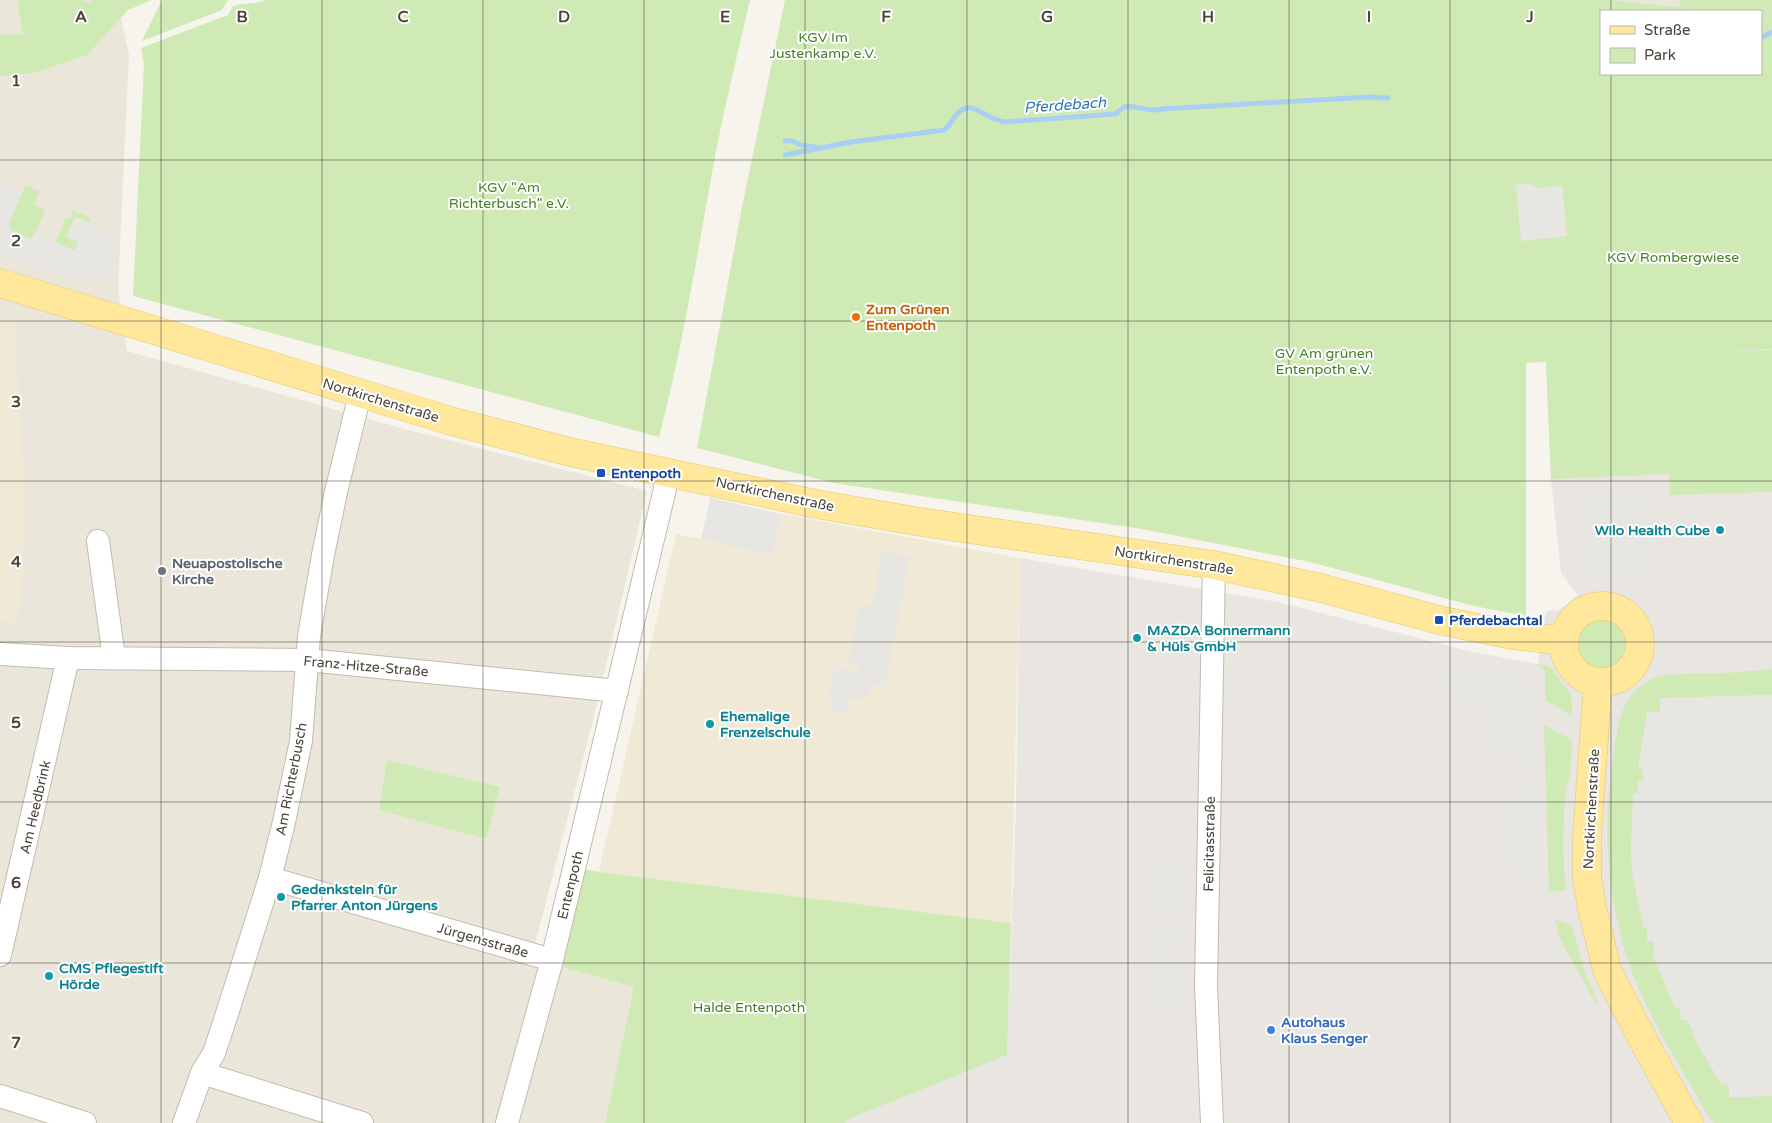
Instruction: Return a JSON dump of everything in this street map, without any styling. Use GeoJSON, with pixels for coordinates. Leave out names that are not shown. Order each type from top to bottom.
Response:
{"type":"FeatureCollection","features":[{"type":"Feature","properties":{"kind":"main road","name":"Nortkirchenstraße"},"geometry":{"type":"LineString","coordinates":[[0,283],[360,394],[536,444],[826,505],[921,522],[1214,565],[1322,588],[1440,620],[1512,635],[1565,641]]}},
{"type":"Feature","properties":{"kind":"main road"},"geometry":{"type":"LineString","coordinates":[[1604,606],[1623,612],[1630,619],[1636,627],[1640,646],[1635,664],[1628,672],[1619,678],[1598,682],[1579,674],[1572,666],[1567,657],[1565,641],[1569,625],[1576,616],[1585,610],[1604,606]]}},
{"type":"Feature","properties":{"kind":"main road","name":"Nortkirchenstraße"},"geometry":{"type":"LineString","coordinates":[[1598,682],[1586,836],[1592,908],[1607,970],[1689,1123]]}},
{"type":"Feature","properties":{"kind":"street","name":"Am Richterbusch"},"geometry":{"type":"LineString","coordinates":[[184,1123],[202,1073],[214,1053],[225,1020],[270,878],[284,822],[300,742],[309,636],[323,555],[360,394]]}},
{"type":"Feature","properties":{"kind":"street","name":"Entenpoth"},"geometry":{"type":"LineString","coordinates":[[507,1123],[552,960],[618,691],[665,489],[666,471]]}},
{"type":"Feature","properties":{"kind":"street"},"geometry":{"type":"LineString","coordinates":[[98,541],[114,658]]}},
{"type":"Feature","properties":{"kind":"street","name":"Felicitasstraße"},"geometry":{"type":"LineString","coordinates":[[1212,1123],[1206,986],[1214,565]]}},
{"type":"Feature","properties":{"kind":"street","name":"Franz-Hitze-Straße"},"geometry":{"type":"LineString","coordinates":[[0,654],[68,658],[308,660],[618,691]]}},
{"type":"Feature","properties":{"kind":"street","name":"Am Heedbrink"},"geometry":{"type":"LineString","coordinates":[[0,955],[68,658]]}},
{"type":"Feature","properties":{"kind":"street","name":"Jürgensstraße"},"geometry":{"type":"LineString","coordinates":[[270,878],[552,960]]}},
{"type":"Feature","properties":{"kind":"street"},"geometry":{"type":"LineString","coordinates":[[202,1073],[362,1123]]}},
{"type":"Feature","properties":{"kind":"street"},"geometry":{"type":"LineString","coordinates":[[0,1096],[86,1123]]}},
{"type":"Feature","properties":{"kind":"shaded area"},"geometry":{"type":"Polygon","coordinates":[[[0,0],[117,0],[129,54],[118,290],[127,351],[401,428],[647,491],[594,716],[531,960],[634,987],[605,1123],[0,1123],[0,0]]]}},
{"type":"Feature","properties":{"kind":"shaded area"},"geometry":{"type":"Polygon","coordinates":[[[1609,0],[1681,0],[1679,7],[1609,0]]]}},
{"type":"Feature","properties":{"kind":"shaded area"},"geometry":{"type":"Polygon","coordinates":[[[0,182],[22,192],[9,224],[11,231],[31,239],[34,233],[75,251],[78,242],[66,237],[75,217],[117,235],[108,258],[116,261],[109,281],[93,276],[90,285],[0,256],[0,182]]]}},
{"type":"Feature","properties":{"kind":"shaded area"},"geometry":{"type":"Polygon","coordinates":[[[1530,184],[1540,188],[1562,186],[1567,236],[1521,241],[1516,185],[1530,184]]]}},
{"type":"Feature","properties":{"kind":"shaded area"},"geometry":{"type":"Polygon","coordinates":[[[4,316],[14,318],[23,464],[25,520],[23,574],[17,623],[0,622],[0,326],[2,327],[4,316]]]}},
{"type":"Feature","properties":{"kind":"shaded area"},"geometry":{"type":"Polygon","coordinates":[[[1772,349],[1772,1123],[846,1123],[849,1119],[1007,1055],[1016,807],[1020,558],[1278,602],[1473,652],[1538,664],[1546,611],[1559,610],[1578,595],[1561,573],[1551,479],[1546,361],[1772,349]]]}},
{"type":"Feature","properties":{"kind":"shaded area"},"geometry":{"type":"Polygon","coordinates":[[[1656,493],[1658,558],[1645,559],[1646,578],[1586,580],[1583,495],[1656,493]]]}},
{"type":"Feature","properties":{"kind":"shaded area"},"geometry":{"type":"Polygon","coordinates":[[[710,498],[782,514],[772,555],[701,539],[710,498]]]}},
{"type":"Feature","properties":{"kind":"shaded area"},"geometry":{"type":"Polygon","coordinates":[[[782,514],[1020,558],[1011,923],[599,872],[676,534],[772,554],[782,514]]]}},
{"type":"Feature","properties":{"kind":"shaded area"},"geometry":{"type":"Polygon","coordinates":[[[882,551],[910,556],[885,687],[871,684],[870,691],[865,698],[850,700],[846,714],[830,710],[832,700],[827,698],[835,665],[859,672],[860,667],[848,664],[860,604],[872,606],[882,551]]]}},
{"type":"Feature","properties":{"kind":"shaded area"},"geometry":{"type":"Polygon","coordinates":[[[1439,656],[1536,678],[1536,697],[1542,698],[1543,878],[1500,875],[1501,787],[1525,787],[1526,764],[1488,763],[1489,754],[1494,753],[1476,735],[1486,730],[1486,718],[1480,707],[1473,704],[1461,708],[1451,707],[1437,690],[1439,656]]]}},
{"type":"Feature","properties":{"kind":"shaded area"},"geometry":{"type":"Polygon","coordinates":[[[1772,695],[1772,1096],[1729,1097],[1729,1085],[1721,1084],[1652,955],[1654,954],[1654,941],[1647,941],[1647,929],[1644,928],[1632,873],[1633,794],[1638,793],[1638,781],[1644,780],[1643,769],[1638,768],[1647,712],[1660,711],[1660,698],[1772,695]]]}},
{"type":"Feature","properties":{"kind":"shaded area"},"geometry":{"type":"Polygon","coordinates":[[[1148,860],[1188,860],[1188,886],[1177,886],[1177,891],[1187,891],[1187,916],[1175,916],[1175,928],[1186,929],[1186,952],[1175,952],[1174,960],[1186,961],[1185,986],[1175,986],[1174,991],[1186,991],[1186,1015],[1159,1015],[1159,1007],[1147,1007],[1148,933],[1160,933],[1160,911],[1148,911],[1148,860]]]}},
{"type":"Feature","properties":{"kind":"green space"},"geometry":{"type":"Polygon","coordinates":[[[17,0],[80,0],[91,3],[92,0],[152,0],[128,10],[87,55],[34,73],[0,76],[0,35],[23,34],[17,0]]]}},
{"type":"Feature","properties":{"kind":"green space"},"geometry":{"type":"Polygon","coordinates":[[[162,0],[230,0],[227,1],[222,10],[142,41],[162,0]]]}},
{"type":"Feature","properties":{"kind":"green space","name":"KGV \"Am Richterbusch\" e.V."},"geometry":{"type":"Polygon","coordinates":[[[265,0],[750,0],[719,136],[683,332],[659,437],[133,296],[144,64],[141,48],[228,15],[233,6],[265,0]]]}},
{"type":"Feature","properties":{"kind":"green space"},"geometry":{"type":"Polygon","coordinates":[[[785,0],[1609,0],[1679,7],[1681,0],[1772,0],[1772,349],[1714,352],[1772,350],[1772,492],[1670,495],[1669,474],[1551,479],[1546,362],[1526,363],[1526,616],[1474,606],[1310,562],[1142,529],[834,483],[697,448],[742,207],[785,0]]]}},
{"type":"Feature","properties":{"kind":"green space"},"geometry":{"type":"Polygon","coordinates":[[[25,186],[40,191],[34,205],[45,210],[32,239],[11,231],[9,224],[25,186]]]}},
{"type":"Feature","properties":{"kind":"green space"},"geometry":{"type":"Polygon","coordinates":[[[73,210],[91,218],[89,223],[75,217],[79,242],[75,251],[55,242],[66,218],[70,219],[73,210]]]}},
{"type":"Feature","properties":{"kind":"green space"},"geometry":{"type":"Polygon","coordinates":[[[1602,620],[1612,622],[1620,628],[1626,636],[1628,646],[1626,656],[1620,664],[1612,670],[1602,672],[1592,670],[1584,664],[1578,656],[1576,646],[1578,636],[1584,628],[1592,622],[1602,620]]]}},
{"type":"Feature","properties":{"kind":"green space"},"geometry":{"type":"Polygon","coordinates":[[[1538,664],[1552,669],[1571,695],[1572,716],[1545,700],[1545,672],[1538,664]]]}},
{"type":"Feature","properties":{"kind":"green space"},"geometry":{"type":"Polygon","coordinates":[[[1772,669],[1772,695],[1661,698],[1660,711],[1638,768],[1643,768],[1644,781],[1638,794],[1633,794],[1632,873],[1644,928],[1647,929],[1654,941],[1654,954],[1652,955],[1675,1007],[1680,1008],[1681,1020],[1694,1020],[1694,1032],[1691,1033],[1721,1084],[1729,1085],[1729,1097],[1772,1096],[1772,1123],[1714,1123],[1651,1014],[1632,971],[1622,940],[1610,878],[1608,815],[1610,783],[1617,731],[1622,712],[1626,703],[1639,687],[1648,681],[1665,675],[1772,669]]]}},
{"type":"Feature","properties":{"kind":"green space"},"geometry":{"type":"Polygon","coordinates":[[[1544,725],[1572,740],[1570,775],[1564,810],[1563,850],[1566,890],[1549,892],[1544,725]]]}},
{"type":"Feature","properties":{"kind":"green space"},"geometry":{"type":"Polygon","coordinates":[[[387,760],[500,787],[486,839],[379,810],[387,760]]]}},
{"type":"Feature","properties":{"kind":"green space","name":"Halde Entenpoth"},"geometry":{"type":"Polygon","coordinates":[[[582,869],[1011,923],[1007,1055],[849,1119],[846,1123],[605,1123],[634,987],[558,966],[582,869]]]}},
{"type":"Feature","properties":{"kind":"green space"},"geometry":{"type":"Polygon","coordinates":[[[1555,920],[1572,925],[1584,970],[1598,1003],[1596,1004],[1560,939],[1555,920]]]}},
{"type":"Feature","properties":{"kind":"waterway","name":"Pferdebach"},"geometry":{"type":"LineString","coordinates":[[1762,37],[1772,32]]}},
{"type":"Feature","properties":{"kind":"waterway","name":"Pferdebach"},"geometry":{"type":"LineString","coordinates":[[785,155],[851,142],[944,130],[960,111],[968,108],[1004,122],[1115,114],[1129,106],[1156,110],[1369,97],[1388,98]]}},
{"type":"Feature","properties":{"kind":"waterway"},"geometry":{"type":"LineString","coordinates":[[785,141],[821,148]]}},
{"type":"Feature","properties":{"kind":"place","name":"Zum Grünen Entenpoth"},"geometry":{"type":"Point","coordinates":[856,317]}},
{"type":"Feature","properties":{"kind":"place","name":"Entenpoth"},"geometry":{"type":"Point","coordinates":[601,473]}},
{"type":"Feature","properties":{"kind":"place","name":"Wilo Health Cube"},"geometry":{"type":"Point","coordinates":[1720,530]}},
{"type":"Feature","properties":{"kind":"place","name":"Neuapostolische Kirche"},"geometry":{"type":"Point","coordinates":[162,571]}},
{"type":"Feature","properties":{"kind":"place","name":"Pferdebachtal"},"geometry":{"type":"Point","coordinates":[1439,620]}},
{"type":"Feature","properties":{"kind":"place","name":"MAZDA Bonnermann & Hüls GmbH"},"geometry":{"type":"Point","coordinates":[1137,638]}},
{"type":"Feature","properties":{"kind":"place","name":"Ehemalige Frenzelschule"},"geometry":{"type":"Point","coordinates":[710,724]}},
{"type":"Feature","properties":{"kind":"place","name":"Gedenkstein für Pfarrer Anton Jürgens"},"geometry":{"type":"Point","coordinates":[281,897]}},
{"type":"Feature","properties":{"kind":"place","name":"CMS Pflegestift Hörde"},"geometry":{"type":"Point","coordinates":[49,976]}},
{"type":"Feature","properties":{"kind":"place","name":"Autohaus Klaus Senger"},"geometry":{"type":"Point","coordinates":[1271,1030]}},
{"type":"Feature","properties":{"kind":"park label","name":"KGV Im Justenkamp e.V."},"geometry":{"type":"Point","coordinates":[823,46]}},
{"type":"Feature","properties":{"kind":"park label","name":"KGV Rombergwiese"},"geometry":{"type":"Point","coordinates":[1673,257]}},
{"type":"Feature","properties":{"kind":"park label","name":"GV Am grünen Entenpoth e.V."},"geometry":{"type":"Point","coordinates":[1324,362]}}]}
